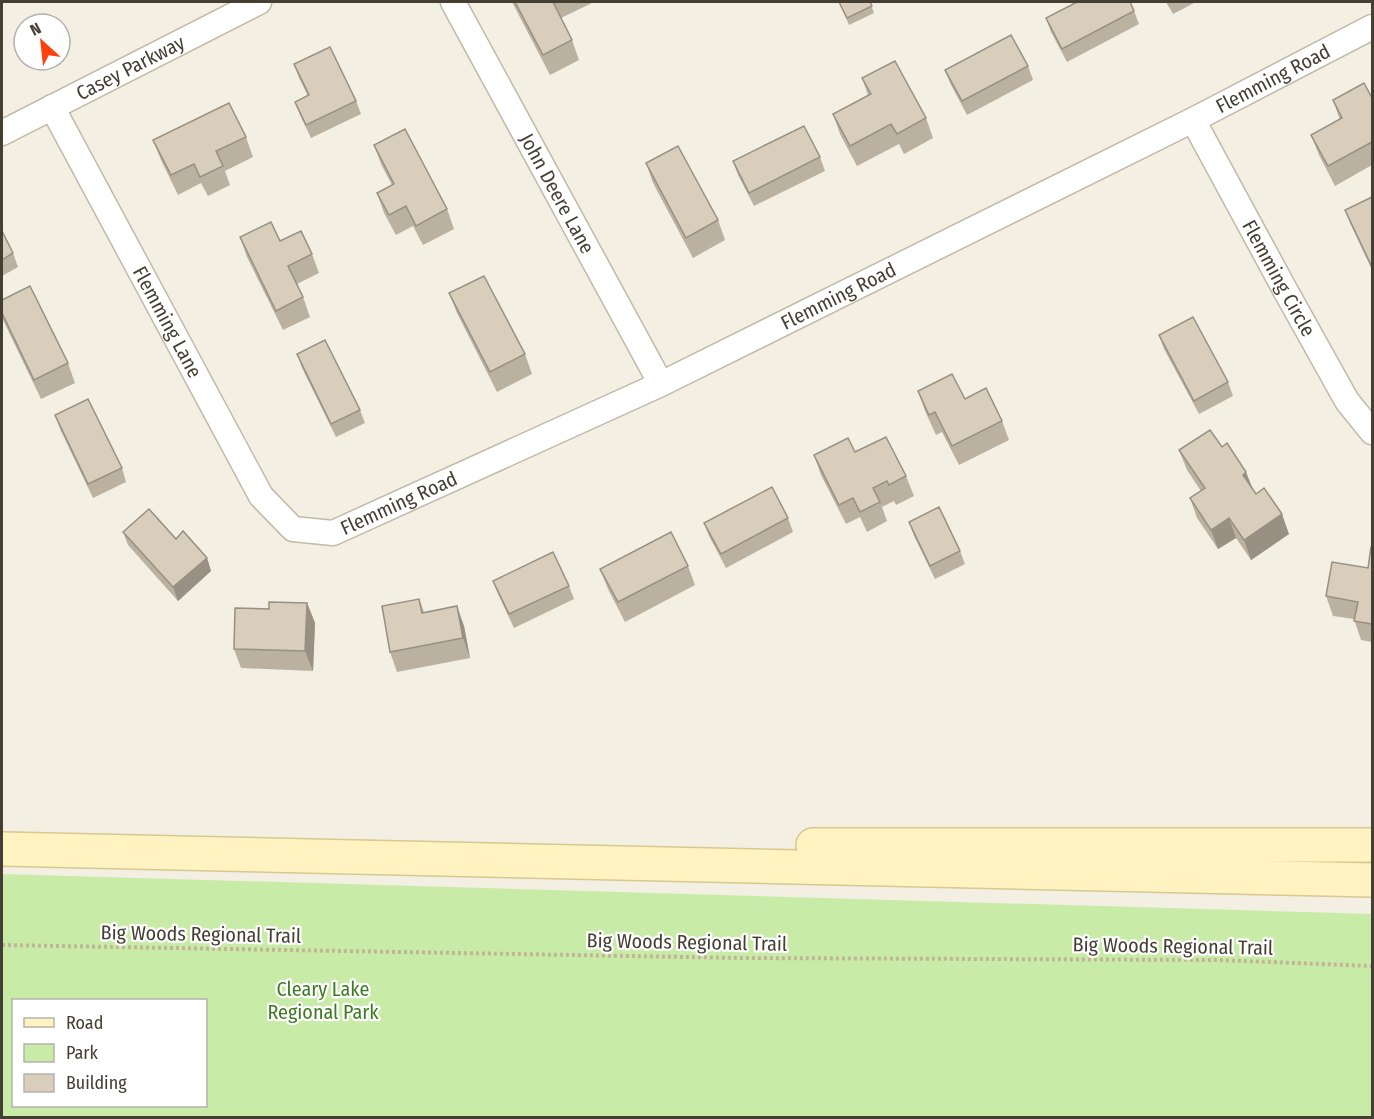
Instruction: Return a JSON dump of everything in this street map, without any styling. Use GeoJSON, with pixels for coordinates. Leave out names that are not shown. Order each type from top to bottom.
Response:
{"type":"FeatureCollection","features":[{"type":"Feature","properties":{"kind":"main road"},"geometry":{"type":"LineString","coordinates":[[2,848],[1372,845]]}},
{"type":"Feature","properties":{"kind":"main road"},"geometry":{"type":"LineString","coordinates":[[2,848],[1372,880]]}},
{"type":"Feature","properties":{"kind":"street","name":"Casey Parkway"},"geometry":{"type":"LineString","coordinates":[[2,133],[259,2]]}},
{"type":"Feature","properties":{"kind":"street","name":"John Deere Lane"},"geometry":{"type":"LineString","coordinates":[[453,2],[661,384]]}},
{"type":"Feature","properties":{"kind":"street","name":"Flemming Road"},"geometry":{"type":"LineString","coordinates":[[293,530],[333,533],[661,384],[1193,120],[1372,27]]}},
{"type":"Feature","properties":{"kind":"street","name":"Flemming Lane"},"geometry":{"type":"LineString","coordinates":[[52,107],[261,496],[293,530]]}},
{"type":"Feature","properties":{"kind":"street","name":"Flemming Circle"},"geometry":{"type":"LineString","coordinates":[[1193,120],[1347,401],[1372,432]]}},
{"type":"Feature","properties":{"kind":"path","name":"Big Woods Regional Trail"},"geometry":{"type":"LineString","coordinates":[[2,945],[755,958],[1217,960],[1372,966]]}},
{"type":"Feature","properties":{"kind":"green space","name":"Cleary Lake Regional Park"},"geometry":{"type":"Polygon","coordinates":[[[2,874],[1372,914],[1372,1117],[2,1117],[2,874]]]}},
{"type":"Feature","properties":{"kind":"building"},"geometry":{"type":"Polygon","coordinates":[[[515,2],[553,2],[572,40],[543,55],[515,2]]]}},
{"type":"Feature","properties":{"kind":"building"},"geometry":{"type":"Polygon","coordinates":[[[839,2],[870,2],[872,6],[847,18],[839,2]]]}},
{"type":"Feature","properties":{"kind":"building"},"geometry":{"type":"Polygon","coordinates":[[[1077,2],[1130,2],[1134,11],[1062,49],[1046,18],[1077,2]]]}},
{"type":"Feature","properties":{"kind":"building"},"geometry":{"type":"Polygon","coordinates":[[[1011,35],[1028,66],[962,101],[945,70],[1011,35]]]}},
{"type":"Feature","properties":{"kind":"building"},"geometry":{"type":"Polygon","coordinates":[[[330,47],[356,101],[306,125],[295,102],[309,95],[294,64],[330,47]]]}},
{"type":"Feature","properties":{"kind":"building"},"geometry":{"type":"Polygon","coordinates":[[[895,61],[926,118],[897,134],[891,124],[850,146],[833,114],[871,94],[862,78],[895,61]]]}},
{"type":"Feature","properties":{"kind":"building"},"geometry":{"type":"Polygon","coordinates":[[[1364,83],[1372,98],[1372,142],[1328,166],[1311,135],[1342,118],[1333,100],[1364,83]]]}},
{"type":"Feature","properties":{"kind":"building"},"geometry":{"type":"Polygon","coordinates":[[[229,103],[246,137],[216,151],[223,166],[200,177],[194,164],[171,175],[153,140],[229,103]]]}},
{"type":"Feature","properties":{"kind":"building"},"geometry":{"type":"Polygon","coordinates":[[[804,126],[820,157],[749,193],[733,161],[804,126]]]}},
{"type":"Feature","properties":{"kind":"building"},"geometry":{"type":"Polygon","coordinates":[[[405,129],[447,209],[416,226],[406,206],[389,215],[377,193],[394,184],[374,145],[405,129]]]}},
{"type":"Feature","properties":{"kind":"building"},"geometry":{"type":"Polygon","coordinates":[[[678,146],[718,220],[686,238],[646,163],[678,146]]]}},
{"type":"Feature","properties":{"kind":"building"},"geometry":{"type":"Polygon","coordinates":[[[1372,197],[1372,267],[1345,210],[1372,197]]]}},
{"type":"Feature","properties":{"kind":"building"},"geometry":{"type":"Polygon","coordinates":[[[271,222],[280,241],[301,231],[312,254],[288,266],[303,297],[276,311],[240,237],[271,222]]]}},
{"type":"Feature","properties":{"kind":"building"},"geometry":{"type":"Polygon","coordinates":[[[2,231],[13,253],[2,260],[2,231]]]}},
{"type":"Feature","properties":{"kind":"building"},"geometry":{"type":"Polygon","coordinates":[[[484,276],[525,354],[490,372],[449,293],[484,276]]]}},
{"type":"Feature","properties":{"kind":"building"},"geometry":{"type":"Polygon","coordinates":[[[30,286],[68,363],[34,380],[2,313],[2,300],[30,286]]]}},
{"type":"Feature","properties":{"kind":"building"},"geometry":{"type":"Polygon","coordinates":[[[1193,317],[1228,382],[1194,401],[1159,335],[1193,317]]]}},
{"type":"Feature","properties":{"kind":"building"},"geometry":{"type":"Polygon","coordinates":[[[325,340],[360,410],[331,424],[297,354],[325,340]]]}},
{"type":"Feature","properties":{"kind":"building"},"geometry":{"type":"Polygon","coordinates":[[[952,374],[965,399],[986,388],[1002,421],[952,446],[935,412],[929,415],[918,391],[952,374]]]}},
{"type":"Feature","properties":{"kind":"building"},"geometry":{"type":"Polygon","coordinates":[[[88,399],[122,468],[88,484],[55,415],[88,399]]]}},
{"type":"Feature","properties":{"kind":"building"},"geometry":{"type":"Polygon","coordinates":[[[1210,430],[1222,447],[1227,443],[1246,472],[1243,475],[1256,494],[1264,488],[1282,514],[1244,540],[1229,518],[1211,530],[1190,498],[1205,488],[1179,450],[1210,430]]]}},
{"type":"Feature","properties":{"kind":"building"},"geometry":{"type":"Polygon","coordinates":[[[886,437],[906,476],[889,485],[887,481],[873,488],[880,502],[860,512],[853,498],[839,505],[814,455],[848,438],[855,452],[886,437]]]}},
{"type":"Feature","properties":{"kind":"building"},"geometry":{"type":"Polygon","coordinates":[[[772,487],[788,518],[721,554],[704,523],[772,487]]]}},
{"type":"Feature","properties":{"kind":"building"},"geometry":{"type":"Polygon","coordinates":[[[939,507],[960,551],[930,566],[909,522],[939,507]]]}},
{"type":"Feature","properties":{"kind":"building"},"geometry":{"type":"Polygon","coordinates":[[[149,509],[176,539],[183,531],[207,558],[173,587],[123,532],[149,509]]]}},
{"type":"Feature","properties":{"kind":"building"},"geometry":{"type":"Polygon","coordinates":[[[671,532],[688,566],[618,602],[600,569],[671,532]]]}},
{"type":"Feature","properties":{"kind":"building"},"geometry":{"type":"Polygon","coordinates":[[[1371,547],[1372,624],[1354,621],[1358,602],[1326,596],[1332,562],[1368,568],[1371,547]]]}},
{"type":"Feature","properties":{"kind":"building"},"geometry":{"type":"Polygon","coordinates":[[[553,552],[569,586],[509,614],[493,581],[553,552]]]}},
{"type":"Feature","properties":{"kind":"building"},"geometry":{"type":"Polygon","coordinates":[[[419,599],[422,613],[457,606],[463,638],[390,652],[382,606],[419,599]]]}},
{"type":"Feature","properties":{"kind":"building"},"geometry":{"type":"Polygon","coordinates":[[[269,602],[307,603],[305,651],[234,649],[235,608],[269,609],[269,602]]]}}]}
